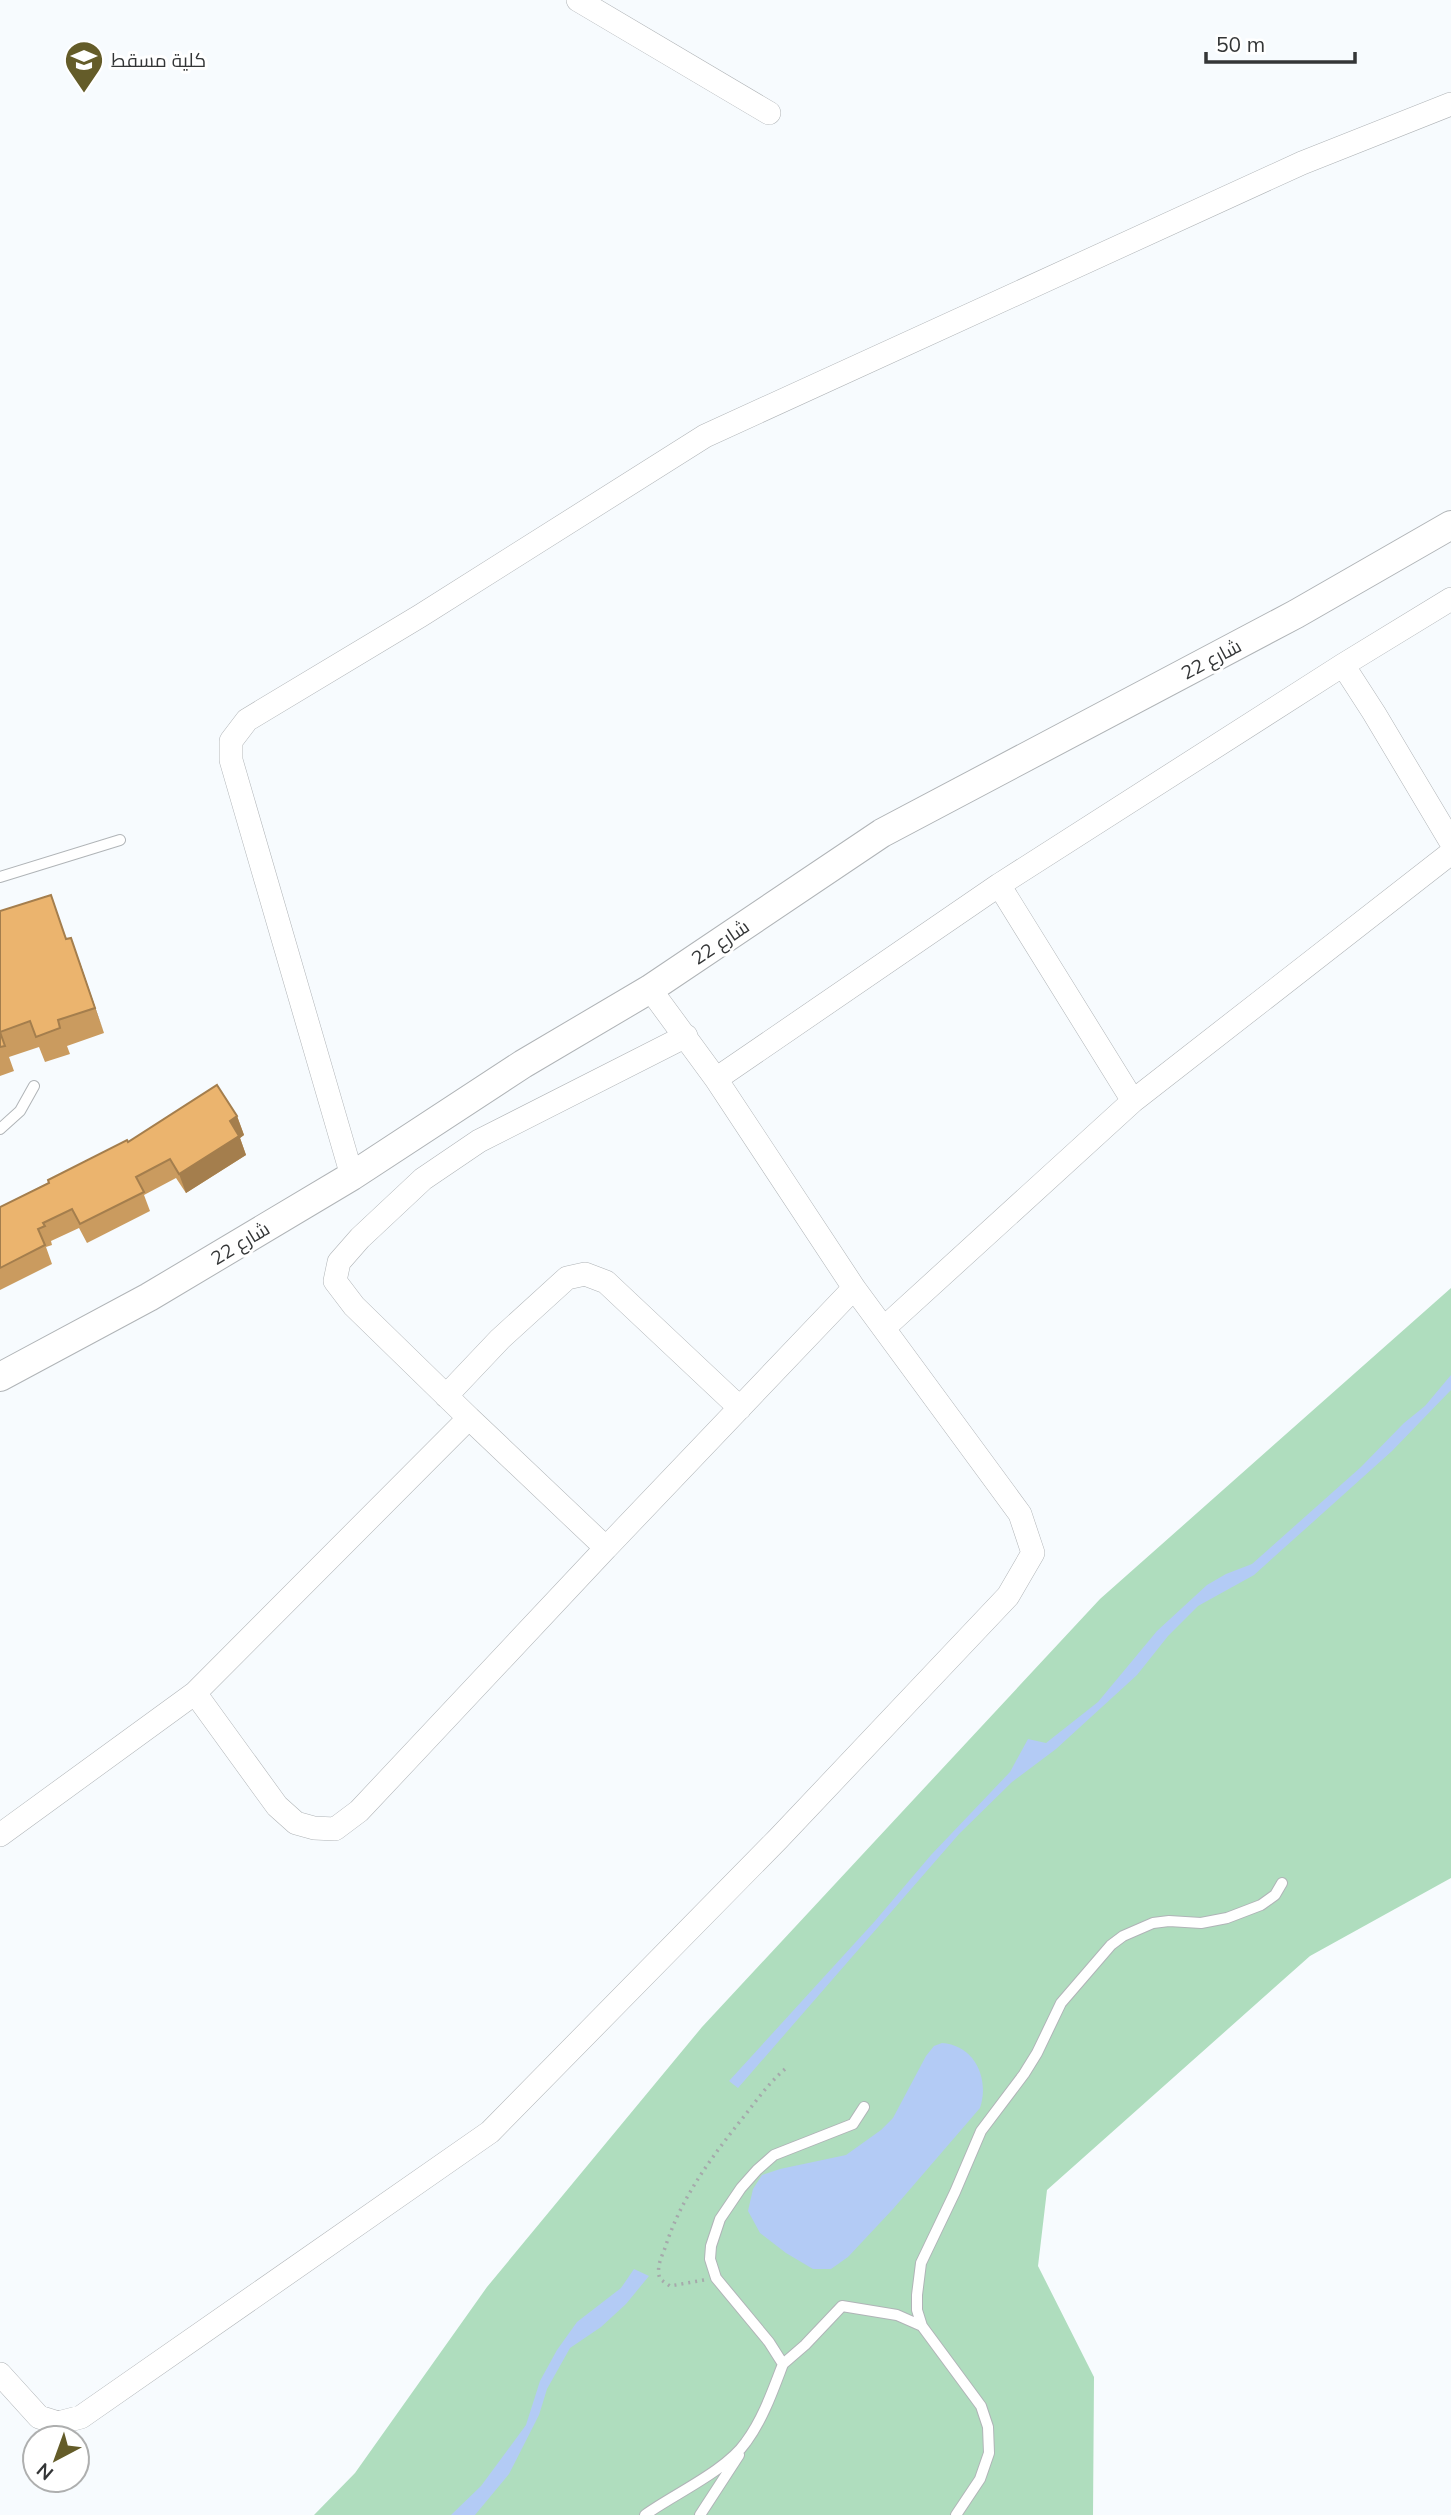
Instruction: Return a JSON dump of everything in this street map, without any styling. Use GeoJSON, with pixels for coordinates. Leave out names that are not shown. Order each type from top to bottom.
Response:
{"type":"FeatureCollection","features":[{"type":"Feature","properties":{"kind":"street"},"geometry":{"type":"LineString","coordinates":[[578,0],[769,113]]}},
{"type":"Feature","properties":{"kind":"street"},"geometry":{"type":"LineString","coordinates":[[352,1176],[231,760],[231,741],[247,720],[420,616],[705,436],[1302,163],[1451,104]]}},
{"type":"Feature","properties":{"kind":"street","name":"شارع 22"},"geometry":{"type":"LineString","coordinates":[[0,1377],[149,1297],[352,1176],[523,1064],[650,989],[882,833],[1296,614],[1451,525]]}},
{"type":"Feature","properties":{"kind":"street"},"geometry":{"type":"LineString","coordinates":[[716,1079],[999,886],[1451,599]]}},
{"type":"Feature","properties":{"kind":"street"},"geometry":{"type":"LineString","coordinates":[[1343,666],[1451,842]]}},
{"type":"Feature","properties":{"kind":"street"},"geometry":{"type":"LineString","coordinates":[[884,1328],[1133,1101],[1451,853]]}},
{"type":"Feature","properties":{"kind":"street"},"geometry":{"type":"LineString","coordinates":[[999,886],[1133,1101]]}},
{"type":"Feature","properties":{"kind":"street"},"geometry":{"type":"LineString","coordinates":[[0,2374],[39,2417],[58,2423],[81,2417],[491,2132],[778,1839],[1008,1596],[1033,1553],[1020,1514],[854,1288],[716,1079],[650,989]]}},
{"type":"Feature","properties":{"kind":"street"},"geometry":{"type":"LineString","coordinates":[[606,1548],[354,1307],[335,1281],[339,1262],[360,1238],[423,1179],[479,1141],[686,1036]]}},
{"type":"Feature","properties":{"kind":"street"},"geometry":{"type":"LineString","coordinates":[[446,1396],[500,1339],[567,1278],[585,1274],[606,1282],[740,1408]]}},
{"type":"Feature","properties":{"kind":"street"},"geometry":{"type":"LineString","coordinates":[[195,1693],[277,1807],[296,1823],[314,1828],[335,1829],[359,1811],[854,1288]]}},
{"type":"Feature","properties":{"kind":"street"},"geometry":{"type":"LineString","coordinates":[[0,1835],[195,1693],[469,1418]]}},
{"type":"Feature","properties":{"kind":"lane"},"geometry":{"type":"LineString","coordinates":[[0,877],[120,839]]}},
{"type":"Feature","properties":{"kind":"lane"},"geometry":{"type":"LineString","coordinates":[[0,1129],[20,1111],[34,1086]]}},
{"type":"Feature","properties":{"kind":"lane"},"geometry":{"type":"LineString","coordinates":[[956,2515],[971,2495],[989,2453],[988,2427],[981,2406],[922,2326],[917,2302],[921,2263],[956,2192],[981,2132],[1024,2074],[1061,2003],[1123,1936],[1153,1923],[1201,1923],[1227,1918],[1261,1905],[1275,1895],[1282,1884]]}},
{"type":"Feature","properties":{"kind":"lane"},"geometry":{"type":"LineString","coordinates":[[783,2364],[769,2342],[716,2278],[710,2259],[720,2219],[741,2188],[774,2155],[853,2124],[864,2107]]}},
{"type":"Feature","properties":{"kind":"lane"},"geometry":{"type":"LineString","coordinates":[[700,2515],[745,2444],[768,2402],[783,2364],[805,2345],[842,2305],[897,2315],[922,2326]]}},
{"type":"Feature","properties":{"kind":"lane"},"geometry":{"type":"LineString","coordinates":[[645,2515],[722,2466],[745,2444]]}},
{"type":"Feature","properties":{"kind":"path"},"geometry":{"type":"LineString","coordinates":[[716,2278],[670,2286],[660,2279],[658,2268],[672,2226],[695,2182],[740,2120],[785,2069]]}},
{"type":"Feature","properties":{"kind":"green space"},"geometry":{"type":"Polygon","coordinates":[[[1451,1288],[1451,1878],[1310,1956],[1047,2190],[1038,2266],[1094,2377],[1093,2515],[314,2515],[355,2473],[487,2287],[702,2027],[1100,1599],[1451,1288]]]}},
{"type":"Feature","properties":{"kind":"water"},"geometry":{"type":"Polygon","coordinates":[[[1451,1375],[1451,1390],[1392,1451],[1254,1575],[1198,1606],[1168,1636],[1137,1675],[1056,1749],[1012,1782],[959,1834],[738,2088],[729,2081],[875,1921],[931,1855],[1010,1772],[1028,1739],[1046,1743],[1098,1702],[1157,1631],[1207,1585],[1252,1564],[1361,1467],[1404,1423],[1425,1406],[1451,1375]]]}},
{"type":"Feature","properties":{"kind":"water"},"geometry":{"type":"Polygon","coordinates":[[[942,2043],[963,2050],[977,2065],[983,2085],[980,2108],[848,2257],[831,2269],[813,2269],[760,2233],[748,2211],[753,2189],[762,2175],[846,2155],[881,2130],[893,2118],[926,2056],[934,2046],[942,2043]]]}},
{"type":"Feature","properties":{"kind":"water"},"geometry":{"type":"Polygon","coordinates":[[[634,2269],[649,2276],[626,2304],[601,2327],[570,2348],[547,2389],[539,2415],[509,2474],[475,2515],[451,2515],[481,2486],[526,2425],[540,2381],[577,2322],[621,2288],[634,2269]]]}},
{"type":"Feature","properties":{"kind":"building"},"geometry":{"type":"Polygon","coordinates":[[[51,895],[66,939],[71,938],[95,1008],[58,1020],[60,1028],[36,1037],[30,1021],[0,1032],[0,911],[51,895]]]}},
{"type":"Feature","properties":{"kind":"building"},"geometry":{"type":"Polygon","coordinates":[[[0,1032],[5,1046],[0,1047],[0,1032]]]}},
{"type":"Feature","properties":{"kind":"building"},"geometry":{"type":"Polygon","coordinates":[[[217,1085],[237,1116],[230,1121],[239,1136],[179,1174],[170,1159],[136,1177],[144,1192],[80,1224],[72,1209],[43,1223],[45,1226],[38,1229],[45,1245],[0,1268],[0,1207],[49,1183],[48,1180],[127,1140],[128,1142],[217,1085]]]}},
{"type":"Feature","properties":{"kind":"place","name":"كلية مسقط"},"geometry":{"type":"Point","coordinates":[84,94]}}]}
